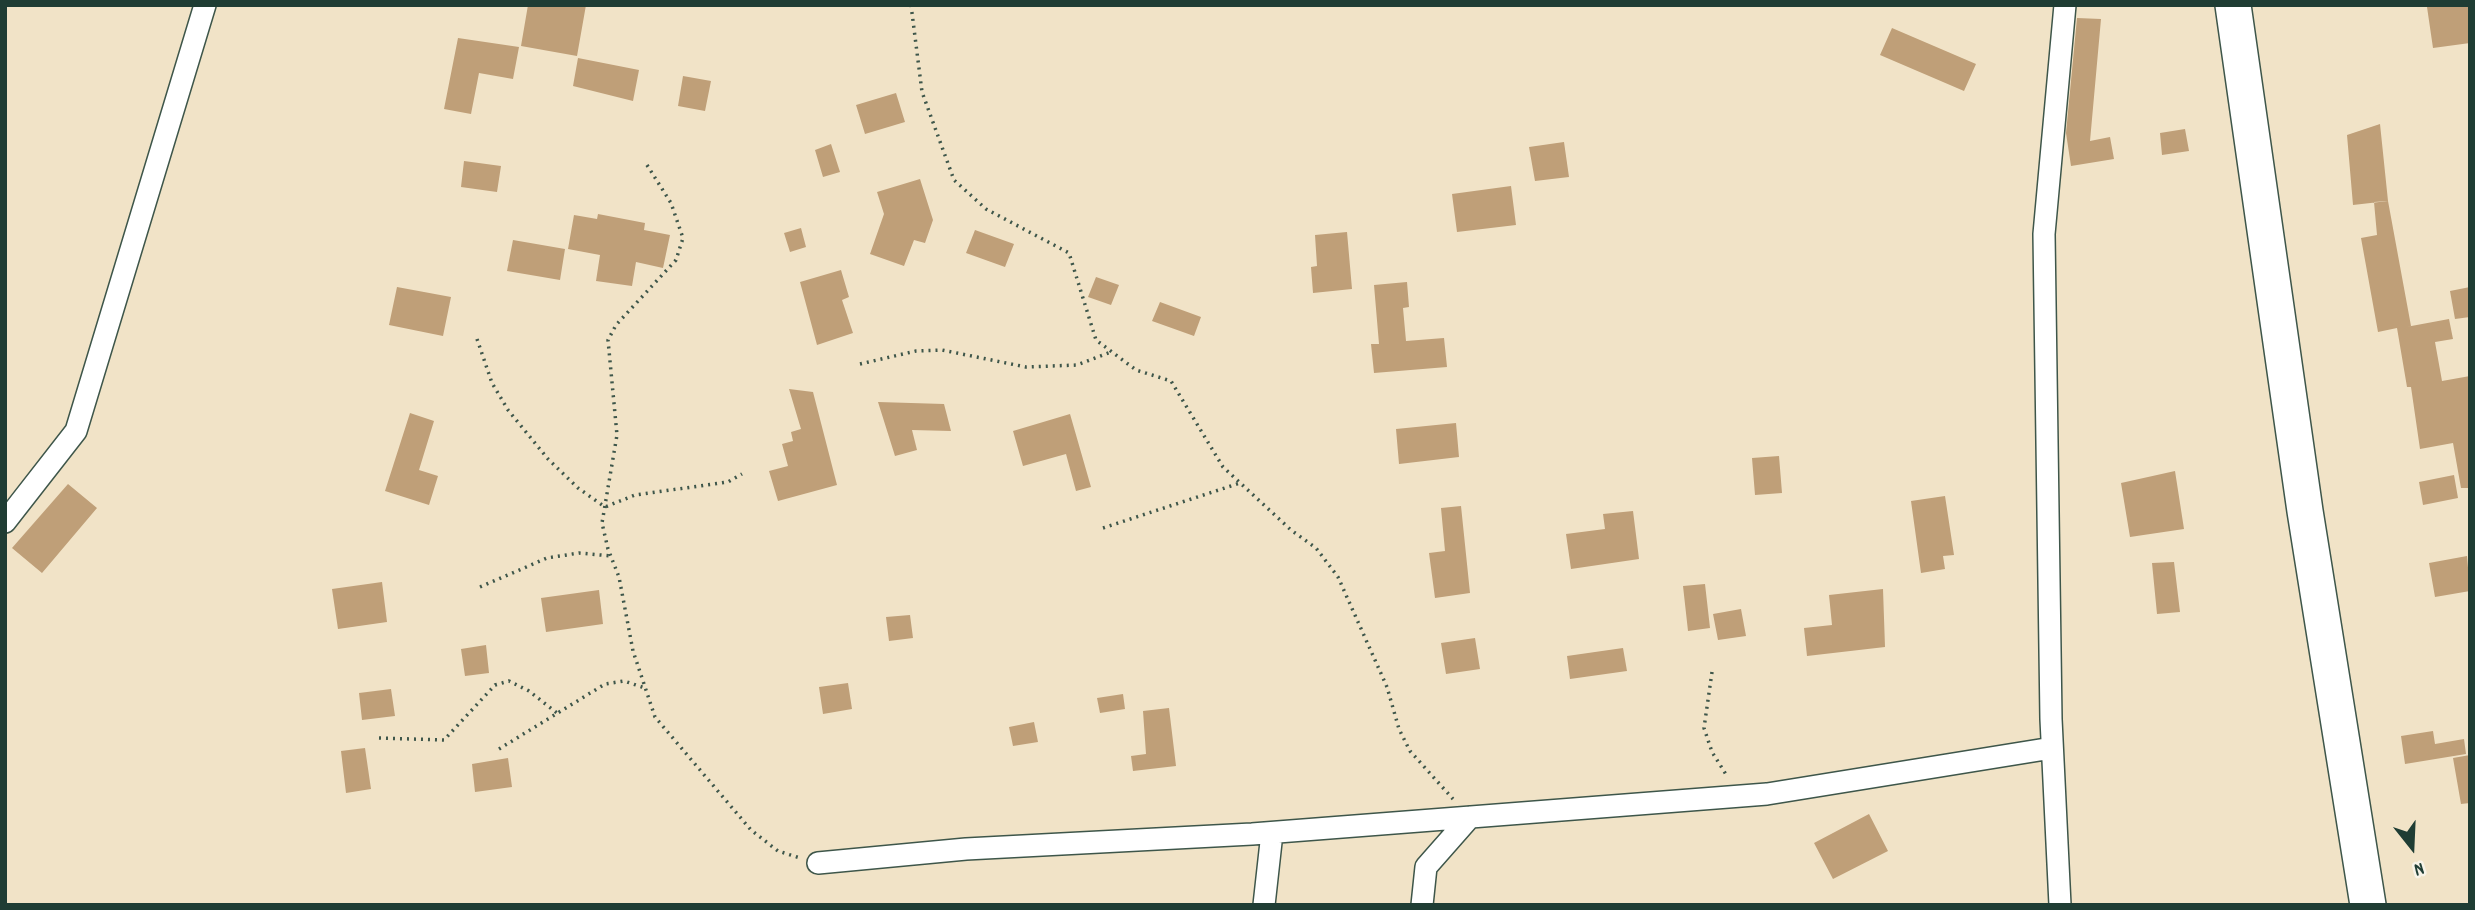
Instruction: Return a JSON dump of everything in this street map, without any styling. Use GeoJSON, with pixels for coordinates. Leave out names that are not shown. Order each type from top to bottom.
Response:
{"type":"FeatureCollection","features":[{"type":"Feature","properties":{"kind":"highway"},"geometry":{"type":"LineString","coordinates":[[2233,5],[2305,511],[2368,905]]}},
{"type":"Feature","properties":{"kind":"street"},"geometry":{"type":"LineString","coordinates":[[5,522],[76,431],[205,5]]}},
{"type":"Feature","properties":{"kind":"street"},"geometry":{"type":"LineString","coordinates":[[2060,905],[2052,748],[2044,234],[2065,5]]}},
{"type":"Feature","properties":{"kind":"street"},"geometry":{"type":"LineString","coordinates":[[818,863],[966,849],[1272,833],[1746,796],[2052,748]]}},
{"type":"Feature","properties":{"kind":"street"},"geometry":{"type":"LineString","coordinates":[[1422,905],[1426,867],[1470,817]]}},
{"type":"Feature","properties":{"kind":"street"},"geometry":{"type":"LineString","coordinates":[[1264,905],[1272,833]]}},
{"type":"Feature","properties":{"kind":"path"},"geometry":{"type":"LineString","coordinates":[[911,5],[922,92],[954,180],[986,209],[1069,253],[1096,341],[1136,370],[1171,381],[1223,467],[1316,548],[1338,577],[1387,687],[1399,729],[1410,751],[1470,817]]}},
{"type":"Feature","properties":{"kind":"path"},"geometry":{"type":"LineString","coordinates":[[647,165],[671,203],[683,238],[676,260],[616,325],[608,340],[618,435],[602,523],[620,577],[633,651],[656,717],[751,830],[778,851],[818,863]]}},
{"type":"Feature","properties":{"kind":"path"},"geometry":{"type":"LineString","coordinates":[[477,339],[492,383],[508,410],[548,459],[578,488],[605,508]]}},
{"type":"Feature","properties":{"kind":"path"},"geometry":{"type":"LineString","coordinates":[[860,364],[916,351],[943,351],[1026,367],[1077,365],[1111,352]]}},
{"type":"Feature","properties":{"kind":"path"},"geometry":{"type":"LineString","coordinates":[[605,508],[635,495],[728,482],[742,474]]}},
{"type":"Feature","properties":{"kind":"path"},"geometry":{"type":"LineString","coordinates":[[1103,528],[1240,483]]}},
{"type":"Feature","properties":{"kind":"path"},"geometry":{"type":"LineString","coordinates":[[480,587],[548,558],[579,553],[611,556]]}},
{"type":"Feature","properties":{"kind":"path"},"geometry":{"type":"LineString","coordinates":[[1712,672],[1704,728],[1712,752],[1727,776],[1746,796]]}},
{"type":"Feature","properties":{"kind":"path"},"geometry":{"type":"LineString","coordinates":[[379,738],[444,740],[495,685],[509,681],[529,691],[557,713]]}},
{"type":"Feature","properties":{"kind":"path"},"geometry":{"type":"LineString","coordinates":[[499,749],[605,684],[624,681],[645,688]]}},
{"type":"Feature","properties":{"kind":"building"},"geometry":{"type":"Polygon","coordinates":[[[528,5],[586,5],[577,56],[521,46],[528,5]]]}},
{"type":"Feature","properties":{"kind":"building"},"geometry":{"type":"Polygon","coordinates":[[[2470,5],[2470,43],[2433,48],[2427,7],[2470,5]]]}},
{"type":"Feature","properties":{"kind":"building"},"geometry":{"type":"Polygon","coordinates":[[[2077,18],[2101,19],[2090,141],[2110,137],[2114,159],[2071,166],[2066,133],[2077,18]]]}},
{"type":"Feature","properties":{"kind":"building"},"geometry":{"type":"Polygon","coordinates":[[[1892,28],[1976,64],[1964,91],[1880,55],[1892,28]]]}},
{"type":"Feature","properties":{"kind":"building"},"geometry":{"type":"Polygon","coordinates":[[[458,38],[519,47],[513,79],[479,73],[471,114],[444,109],[458,38]]]}},
{"type":"Feature","properties":{"kind":"building"},"geometry":{"type":"Polygon","coordinates":[[[578,58],[639,70],[633,101],[573,86],[578,58]]]}},
{"type":"Feature","properties":{"kind":"building"},"geometry":{"type":"Polygon","coordinates":[[[683,76],[711,81],[705,111],[678,106],[683,76]]]}},
{"type":"Feature","properties":{"kind":"building"},"geometry":{"type":"Polygon","coordinates":[[[896,93],[905,122],[865,134],[856,105],[896,93]]]}},
{"type":"Feature","properties":{"kind":"building"},"geometry":{"type":"Polygon","coordinates":[[[2380,124],[2388,201],[2353,205],[2347,135],[2380,124]]]}},
{"type":"Feature","properties":{"kind":"building"},"geometry":{"type":"Polygon","coordinates":[[[2185,129],[2189,151],[2162,155],[2160,133],[2185,129]]]}},
{"type":"Feature","properties":{"kind":"building"},"geometry":{"type":"Polygon","coordinates":[[[1564,142],[1569,177],[1535,181],[1529,147],[1564,142]]]}},
{"type":"Feature","properties":{"kind":"building"},"geometry":{"type":"Polygon","coordinates":[[[831,144],[840,172],[823,177],[815,150],[831,144]]]}},
{"type":"Feature","properties":{"kind":"building"},"geometry":{"type":"Polygon","coordinates":[[[464,161],[501,166],[497,192],[461,187],[464,161]]]}},
{"type":"Feature","properties":{"kind":"building"},"geometry":{"type":"Polygon","coordinates":[[[920,179],[933,220],[925,243],[914,240],[904,266],[870,254],[884,214],[877,192],[920,179]]]}},
{"type":"Feature","properties":{"kind":"building"},"geometry":{"type":"Polygon","coordinates":[[[1511,186],[1516,225],[1457,232],[1452,194],[1511,186]]]}},
{"type":"Feature","properties":{"kind":"building"},"geometry":{"type":"Polygon","coordinates":[[[2388,201],[2411,326],[2406,327],[2449,319],[2453,339],[2435,342],[2442,381],[2470,376],[2470,488],[2461,488],[2453,443],[2420,449],[2411,387],[2407,387],[2397,328],[2378,332],[2361,238],[2377,235],[2374,202],[2388,201]]]}},
{"type":"Feature","properties":{"kind":"building"},"geometry":{"type":"Polygon","coordinates":[[[598,214],[645,223],[644,230],[670,235],[663,268],[636,262],[632,286],[596,281],[600,255],[568,249],[574,215],[597,219],[598,214]]]}},
{"type":"Feature","properties":{"kind":"building"},"geometry":{"type":"Polygon","coordinates":[[[801,228],[806,247],[790,252],[784,233],[801,228]]]}},
{"type":"Feature","properties":{"kind":"building"},"geometry":{"type":"Polygon","coordinates":[[[975,230],[1014,244],[1005,267],[966,253],[975,230]]]}},
{"type":"Feature","properties":{"kind":"building"},"geometry":{"type":"Polygon","coordinates":[[[1347,232],[1352,289],[1313,293],[1311,267],[1317,266],[1315,235],[1347,232]]]}},
{"type":"Feature","properties":{"kind":"building"},"geometry":{"type":"Polygon","coordinates":[[[513,240],[565,249],[560,280],[507,271],[513,240]]]}},
{"type":"Feature","properties":{"kind":"building"},"geometry":{"type":"Polygon","coordinates":[[[841,270],[849,297],[842,300],[853,333],[817,345],[800,282],[841,270]]]}},
{"type":"Feature","properties":{"kind":"building"},"geometry":{"type":"Polygon","coordinates":[[[1096,277],[1119,285],[1111,305],[1088,297],[1096,277]]]}},
{"type":"Feature","properties":{"kind":"building"},"geometry":{"type":"Polygon","coordinates":[[[1407,282],[1409,307],[1403,308],[1406,341],[1444,338],[1447,367],[1374,373],[1371,344],[1379,344],[1374,285],[1407,282]]]}},
{"type":"Feature","properties":{"kind":"building"},"geometry":{"type":"Polygon","coordinates":[[[397,287],[451,297],[443,336],[389,325],[397,287]]]}},
{"type":"Feature","properties":{"kind":"building"},"geometry":{"type":"Polygon","coordinates":[[[2470,287],[2470,317],[2455,319],[2450,291],[2470,287]]]}},
{"type":"Feature","properties":{"kind":"building"},"geometry":{"type":"Polygon","coordinates":[[[1160,302],[1201,317],[1194,336],[1152,321],[1160,302]]]}},
{"type":"Feature","properties":{"kind":"building"},"geometry":{"type":"Polygon","coordinates":[[[789,389],[813,392],[837,485],[778,501],[769,471],[788,466],[782,444],[793,441],[791,432],[801,429],[789,389]]]}},
{"type":"Feature","properties":{"kind":"building"},"geometry":{"type":"Polygon","coordinates":[[[878,402],[944,404],[951,431],[912,430],[917,450],[895,456],[878,402]]]}},
{"type":"Feature","properties":{"kind":"building"},"geometry":{"type":"Polygon","coordinates":[[[410,413],[434,421],[419,470],[438,476],[429,505],[385,491],[410,413]]]}},
{"type":"Feature","properties":{"kind":"building"},"geometry":{"type":"Polygon","coordinates":[[[1070,414],[1091,487],[1076,491],[1066,454],[1023,466],[1013,431],[1070,414]]]}},
{"type":"Feature","properties":{"kind":"building"},"geometry":{"type":"Polygon","coordinates":[[[1456,423],[1459,457],[1399,464],[1396,429],[1456,423]]]}},
{"type":"Feature","properties":{"kind":"building"},"geometry":{"type":"Polygon","coordinates":[[[1779,456],[1782,493],[1755,495],[1752,458],[1779,456]]]}},
{"type":"Feature","properties":{"kind":"building"},"geometry":{"type":"Polygon","coordinates":[[[2175,471],[2184,529],[2130,537],[2121,483],[2175,471]]]}},
{"type":"Feature","properties":{"kind":"building"},"geometry":{"type":"Polygon","coordinates":[[[2454,475],[2458,498],[2423,505],[2419,482],[2454,475]]]}},
{"type":"Feature","properties":{"kind":"building"},"geometry":{"type":"Polygon","coordinates":[[[68,484],[97,508],[42,573],[12,548],[68,484]]]}},
{"type":"Feature","properties":{"kind":"building"},"geometry":{"type":"Polygon","coordinates":[[[1945,496],[1954,555],[1943,556],[1945,569],[1921,573],[1911,501],[1945,496]]]}},
{"type":"Feature","properties":{"kind":"building"},"geometry":{"type":"Polygon","coordinates":[[[1461,506],[1470,593],[1435,598],[1429,553],[1445,551],[1441,508],[1461,506]]]}},
{"type":"Feature","properties":{"kind":"building"},"geometry":{"type":"Polygon","coordinates":[[[1633,511],[1639,559],[1571,569],[1566,534],[1605,529],[1603,514],[1633,511]]]}},
{"type":"Feature","properties":{"kind":"building"},"geometry":{"type":"Polygon","coordinates":[[[2467,556],[2470,591],[2435,597],[2429,563],[2467,556]]]}},
{"type":"Feature","properties":{"kind":"building"},"geometry":{"type":"Polygon","coordinates":[[[2174,562],[2180,612],[2157,614],[2152,563],[2174,562]]]}},
{"type":"Feature","properties":{"kind":"building"},"geometry":{"type":"Polygon","coordinates":[[[382,582],[387,622],[338,629],[332,589],[382,582]]]}},
{"type":"Feature","properties":{"kind":"building"},"geometry":{"type":"Polygon","coordinates":[[[1705,584],[1710,628],[1688,631],[1683,586],[1705,584]]]}},
{"type":"Feature","properties":{"kind":"building"},"geometry":{"type":"Polygon","coordinates":[[[1883,589],[1885,647],[1807,656],[1804,628],[1832,625],[1829,595],[1883,589]]]}},
{"type":"Feature","properties":{"kind":"building"},"geometry":{"type":"Polygon","coordinates":[[[599,590],[603,624],[546,632],[541,598],[599,590]]]}},
{"type":"Feature","properties":{"kind":"building"},"geometry":{"type":"Polygon","coordinates":[[[1741,609],[1746,636],[1718,640],[1713,614],[1741,609]]]}},
{"type":"Feature","properties":{"kind":"building"},"geometry":{"type":"Polygon","coordinates":[[[910,615],[913,638],[889,641],[886,617],[910,615]]]}},
{"type":"Feature","properties":{"kind":"building"},"geometry":{"type":"Polygon","coordinates":[[[1475,638],[1480,669],[1446,674],[1441,643],[1475,638]]]}},
{"type":"Feature","properties":{"kind":"building"},"geometry":{"type":"Polygon","coordinates":[[[486,645],[489,673],[465,676],[461,649],[486,645]]]}},
{"type":"Feature","properties":{"kind":"building"},"geometry":{"type":"Polygon","coordinates":[[[1623,648],[1627,671],[1570,679],[1567,656],[1623,648]]]}},
{"type":"Feature","properties":{"kind":"building"},"geometry":{"type":"Polygon","coordinates":[[[848,683],[852,709],[823,714],[819,687],[848,683]]]}},
{"type":"Feature","properties":{"kind":"building"},"geometry":{"type":"Polygon","coordinates":[[[391,689],[395,716],[362,720],[359,693],[391,689]]]}},
{"type":"Feature","properties":{"kind":"building"},"geometry":{"type":"Polygon","coordinates":[[[1123,694],[1125,709],[1100,713],[1097,698],[1123,694]]]}},
{"type":"Feature","properties":{"kind":"building"},"geometry":{"type":"Polygon","coordinates":[[[1169,708],[1176,766],[1133,771],[1131,756],[1146,754],[1143,711],[1169,708]]]}},
{"type":"Feature","properties":{"kind":"building"},"geometry":{"type":"Polygon","coordinates":[[[1034,722],[1038,742],[1013,746],[1009,727],[1034,722]]]}},
{"type":"Feature","properties":{"kind":"building"},"geometry":{"type":"Polygon","coordinates":[[[2433,731],[2435,744],[2464,739],[2466,754],[2405,764],[2401,736],[2433,731]]]}},
{"type":"Feature","properties":{"kind":"building"},"geometry":{"type":"Polygon","coordinates":[[[365,748],[371,789],[346,793],[341,751],[365,748]]]}},
{"type":"Feature","properties":{"kind":"building"},"geometry":{"type":"Polygon","coordinates":[[[2470,755],[2470,803],[2461,804],[2453,758],[2470,755]]]}},
{"type":"Feature","properties":{"kind":"building"},"geometry":{"type":"Polygon","coordinates":[[[508,758],[512,787],[475,792],[472,764],[508,758]]]}},
{"type":"Feature","properties":{"kind":"building"},"geometry":{"type":"Polygon","coordinates":[[[1869,814],[1888,851],[1833,879],[1814,843],[1869,814]]]}}]}
